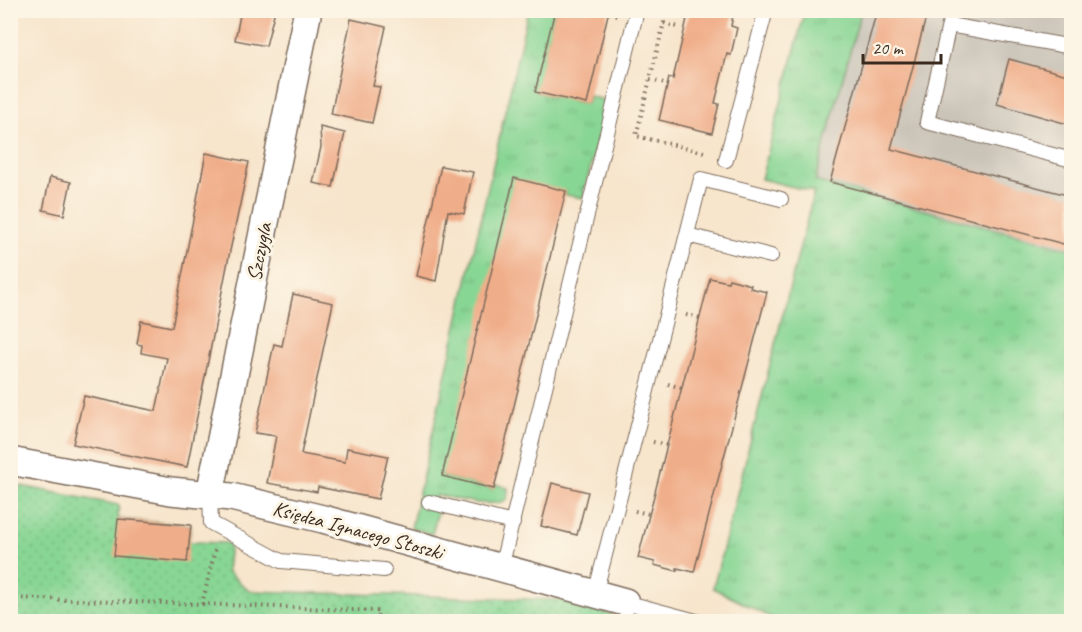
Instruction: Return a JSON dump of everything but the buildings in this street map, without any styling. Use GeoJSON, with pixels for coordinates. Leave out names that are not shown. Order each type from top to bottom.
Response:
{"type":"FeatureCollection","features":[{"type":"Feature","properties":{"kind":"street","name":"Szczygla"},"geometry":{"type":"LineString","coordinates":[[210,494],[308,10]]}},
{"type":"Feature","properties":{"kind":"street","name":"Księdza Ignacego Stoszki"},"geometry":{"type":"LineString","coordinates":[[10,461],[171,491],[210,494],[323,519],[625,602]]}},
{"type":"Feature","properties":{"kind":"lane"},"geometry":{"type":"LineString","coordinates":[[501,568],[637,10]]}},
{"type":"Feature","properties":{"kind":"lane"},"geometry":{"type":"LineString","coordinates":[[726,159],[766,10]]}},
{"type":"Feature","properties":{"kind":"lane"},"geometry":{"type":"LineString","coordinates":[[1071,47],[949,25],[927,122],[1071,160]]}},
{"type":"Feature","properties":{"kind":"lane"},"geometry":{"type":"LineString","coordinates":[[595,594],[701,179],[781,199]]}},
{"type":"Feature","properties":{"kind":"lane"},"geometry":{"type":"LineString","coordinates":[[687,235],[771,256]]}},
{"type":"Feature","properties":{"kind":"lane"},"geometry":{"type":"LineString","coordinates":[[210,494],[211,523],[281,561],[384,570]]}},
{"type":"Feature","properties":{"kind":"lane"},"geometry":{"type":"LineString","coordinates":[[429,502],[513,523]]}},
{"type":"Feature","properties":{"kind":"lane","name":"Księdza Ignacego Stoszki"},"geometry":{"type":"LineString","coordinates":[[625,602],[700,621]]}},
{"type":"Feature","properties":{"kind":"path"},"geometry":{"type":"LineString","coordinates":[[667,10],[636,136],[726,159]]}},
{"type":"Feature","properties":{"kind":"path"},"geometry":{"type":"LineString","coordinates":[[664,23],[678,27]]}},
{"type":"Feature","properties":{"kind":"path"},"geometry":{"type":"LineString","coordinates":[[650,80],[665,83]]}},
{"type":"Feature","properties":{"kind":"path"},"geometry":{"type":"LineString","coordinates":[[10,532],[12,515]]}},
{"type":"Feature","properties":{"kind":"path"},"geometry":{"type":"LineString","coordinates":[[202,604],[217,543]]}},
{"type":"Feature","properties":{"kind":"path"},"geometry":{"type":"LineString","coordinates":[[10,598],[378,611],[378,621]]}},
{"type":"Feature","properties":{"kind":"shaded area"},"geometry":{"type":"Polygon","coordinates":[[[861,11],[1071,11],[1071,249],[815,181],[861,11]]]}},
{"type":"Feature","properties":{"kind":"green space"},"geometry":{"type":"Polygon","coordinates":[[[528,11],[555,11],[536,92],[587,104],[589,96],[607,101],[583,198],[565,195],[566,191],[442,476],[493,489],[495,484],[508,488],[507,499],[500,502],[483,503],[436,495],[437,515],[432,534],[411,528],[528,11]]]}},
{"type":"Feature","properties":{"kind":"green space"},"geometry":{"type":"Polygon","coordinates":[[[805,11],[861,11],[815,181],[1071,249],[1071,621],[778,621],[713,588],[814,192],[761,179],[805,11]]]}},
{"type":"Feature","properties":{"kind":"green space"},"geometry":{"type":"Polygon","coordinates":[[[11,484],[119,505],[118,519],[191,525],[189,542],[230,543],[227,571],[249,591],[560,600],[635,621],[11,622],[11,484]]]}}]}
